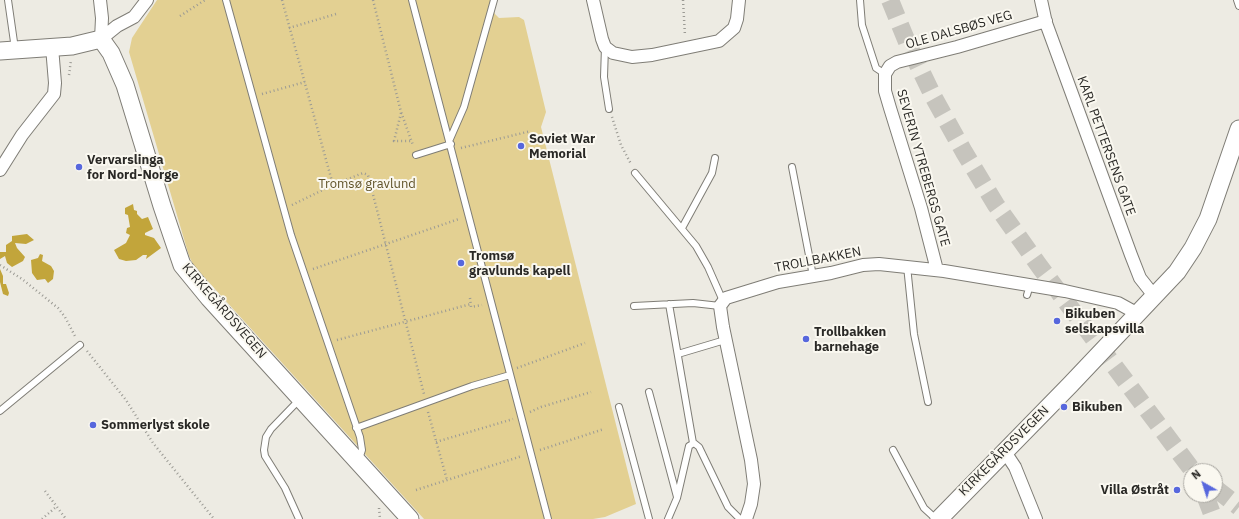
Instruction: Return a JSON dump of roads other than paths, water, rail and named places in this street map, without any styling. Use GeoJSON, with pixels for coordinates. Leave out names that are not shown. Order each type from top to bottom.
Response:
{"type":"FeatureCollection","features":[{"type":"Feature","properties":{"kind":"street"},"geometry":{"type":"LineString","coordinates":[[100,0],[102,18],[101,39]]}},
{"type":"Feature","properties":{"kind":"street"},"geometry":{"type":"LineString","coordinates":[[8,51],[87,43],[101,39],[117,26],[134,17],[147,0]]}},
{"type":"Feature","properties":{"kind":"street"},"geometry":{"type":"LineString","coordinates":[[593,0],[605,47],[612,53],[632,57],[710,44],[719,41],[728,36],[734,28],[737,20],[739,0]]}},
{"type":"Feature","properties":{"kind":"street","name":"KARL PETTERSENS GATE"},"geometry":{"type":"LineString","coordinates":[[1041,0],[1046,21],[1131,255],[1140,278],[1155,296]]}},
{"type":"Feature","properties":{"kind":"street","name":"OLE DALSBØS VEG"},"geometry":{"type":"LineString","coordinates":[[885,74],[890,66],[897,62],[957,47],[1046,21]]}},
{"type":"Feature","properties":{"kind":"street","name":"KIRKEGÅRDSVEGEN"},"geometry":{"type":"LineString","coordinates":[[101,39],[111,53],[125,84],[162,206],[182,265],[209,298],[410,519]]}},
{"type":"Feature","properties":{"kind":"street"},"geometry":{"type":"LineString","coordinates":[[0,170],[22,135],[54,94],[55,83],[52,47]]}},
{"type":"Feature","properties":{"kind":"street","name":"SEVERIN YTREBERGS GATE"},"geometry":{"type":"LineString","coordinates":[[885,74],[885,91],[921,208],[937,270]]}},
{"type":"Feature","properties":{"kind":"street","name":"KIRKEGÅRDSVEGEN"},"geometry":{"type":"LineString","coordinates":[[937,519],[1005,452],[1138,314],[1184,263],[1202,233],[1239,129]]}},
{"type":"Feature","properties":{"kind":"street","name":"TROLLBAKKEN"},"geometry":{"type":"LineString","coordinates":[[722,304],[733,294],[757,287],[863,265],[880,264],[937,270],[1029,290],[1113,301],[1138,314]]}},
{"type":"Feature","properties":{"kind":"street"},"geometry":{"type":"LineString","coordinates":[[722,304],[725,340],[751,460],[754,484],[746,519]]}},
{"type":"Feature","properties":{"kind":"street"},"geometry":{"type":"LineString","coordinates":[[1005,452],[1015,467],[1036,519]]}},
{"type":"Feature","properties":{"kind":"lane"},"geometry":{"type":"LineString","coordinates":[[8,0],[8,51]]}},
{"type":"Feature","properties":{"kind":"lane"},"geometry":{"type":"LineString","coordinates":[[226,0],[284,209],[356,428],[362,450],[358,462]]}},
{"type":"Feature","properties":{"kind":"lane"},"geometry":{"type":"LineString","coordinates":[[412,0],[451,144],[548,519]]}},
{"type":"Feature","properties":{"kind":"lane"},"geometry":{"type":"LineString","coordinates":[[451,144],[464,107],[494,0]]}},
{"type":"Feature","properties":{"kind":"lane"},"geometry":{"type":"LineString","coordinates":[[860,0],[862,24],[876,68],[885,74]]}},
{"type":"Feature","properties":{"kind":"lane"},"geometry":{"type":"LineString","coordinates":[[1237,0],[1239,6]]}},
{"type":"Feature","properties":{"kind":"lane"},"geometry":{"type":"LineString","coordinates":[[605,47],[604,77],[609,109]]}},
{"type":"Feature","properties":{"kind":"lane"},"geometry":{"type":"LineString","coordinates":[[416,155],[451,144]]}},
{"type":"Feature","properties":{"kind":"lane"},"geometry":{"type":"LineString","coordinates":[[682,228],[712,173],[715,158]]}},
{"type":"Feature","properties":{"kind":"lane"},"geometry":{"type":"LineString","coordinates":[[792,167],[813,276]]}},
{"type":"Feature","properties":{"kind":"lane"},"geometry":{"type":"LineString","coordinates":[[634,306],[693,303],[722,304],[708,267],[696,246],[635,173]]}},
{"type":"Feature","properties":{"kind":"lane"},"geometry":{"type":"LineString","coordinates":[[907,266],[914,334],[928,402]]}},
{"type":"Feature","properties":{"kind":"lane"},"geometry":{"type":"LineString","coordinates":[[669,304],[693,443],[699,447],[728,507],[740,519]]}},
{"type":"Feature","properties":{"kind":"lane"},"geometry":{"type":"LineString","coordinates":[[678,354],[725,340]]}},
{"type":"Feature","properties":{"kind":"lane"},"geometry":{"type":"LineString","coordinates":[[0,411],[80,345]]}},
{"type":"Feature","properties":{"kind":"lane"},"geometry":{"type":"LineString","coordinates":[[356,428],[510,373]]}},
{"type":"Feature","properties":{"kind":"lane"},"geometry":{"type":"LineString","coordinates":[[649,392],[677,498]]}},
{"type":"Feature","properties":{"kind":"lane"},"geometry":{"type":"LineString","coordinates":[[299,519],[285,488],[265,456],[264,450],[266,437],[271,429],[300,398]]}},
{"type":"Feature","properties":{"kind":"lane"},"geometry":{"type":"LineString","coordinates":[[619,407],[649,519]]}},
{"type":"Feature","properties":{"kind":"lane"},"geometry":{"type":"LineString","coordinates":[[668,519],[677,498],[688,446],[693,443]]}},
{"type":"Feature","properties":{"kind":"lane"},"geometry":{"type":"LineString","coordinates":[[893,450],[924,508],[937,519]]}},
{"type":"Feature","properties":{"kind":"tunnel"},"geometry":{"type":"LineString","coordinates":[[890,0],[907,42],[934,98],[996,205],[1040,267],[1187,463]]}},
{"type":"Feature","properties":{"kind":"tunnel"},"geometry":{"type":"LineString","coordinates":[[1223,494],[1239,507]]}},
{"type":"Feature","properties":{"kind":"tunnel"},"geometry":{"type":"LineString","coordinates":[[1208,503],[1214,519]]}},
{"type":"Feature","properties":{"kind":"place","name":"Soviet War Memorial"},"geometry":{"type":"Point","coordinates":[521,146]}},
{"type":"Feature","properties":{"kind":"place","name":"Vervarslinga for Nord-Norge"},"geometry":{"type":"Point","coordinates":[79,167]}},
{"type":"Feature","properties":{"kind":"place","name":"Tromsø gravlunds kapell"},"geometry":{"type":"Point","coordinates":[461,263]}},
{"type":"Feature","properties":{"kind":"place","name":"Bikuben selskapsvilla"},"geometry":{"type":"Point","coordinates":[1057,321]}},
{"type":"Feature","properties":{"kind":"place","name":"Trollbakken barnehage"},"geometry":{"type":"Point","coordinates":[806,339]}},
{"type":"Feature","properties":{"kind":"place","name":"Bikuben"},"geometry":{"type":"Point","coordinates":[1064,407]}},
{"type":"Feature","properties":{"kind":"place","name":"Sommerlyst skole"},"geometry":{"type":"Point","coordinates":[93,425]}},
{"type":"Feature","properties":{"kind":"place","name":"Villa Østråt"},"geometry":{"type":"Point","coordinates":[1177,490]}},
{"type":"Feature","properties":{"kind":"park label","name":"Tromsø gravlund"},"geometry":{"type":"Point","coordinates":[367,184]}}]}
